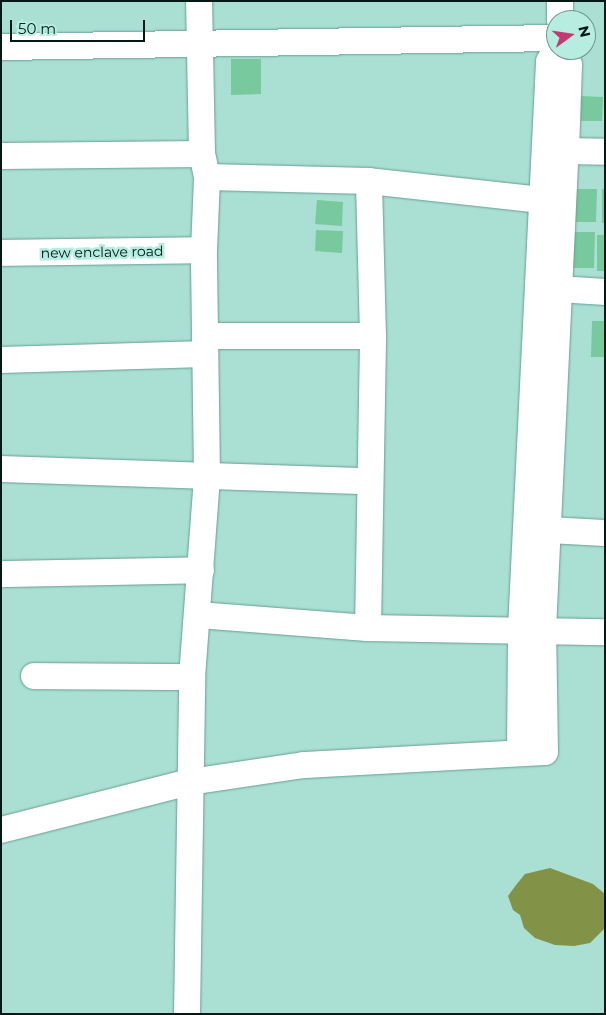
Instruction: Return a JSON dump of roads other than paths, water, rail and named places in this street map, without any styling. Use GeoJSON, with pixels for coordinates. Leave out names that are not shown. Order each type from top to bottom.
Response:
{"type":"FeatureCollection","features":[{"type":"Feature","properties":{"kind":"street"},"geometry":{"type":"LineString","coordinates":[[187,1014],[192,677],[207,476],[204,166],[199,1]]}},
{"type":"Feature","properties":{"kind":"street"},"geometry":{"type":"LineString","coordinates":[[1,47],[546,38]]}},
{"type":"Feature","properties":{"kind":"street"},"geometry":{"type":"LineString","coordinates":[[1,830],[190,782],[304,765],[545,752],[532,629],[548,530],[548,288],[542,200],[550,60]]}},
{"type":"Feature","properties":{"kind":"street"},"geometry":{"type":"LineString","coordinates":[[520,752],[532,629],[548,288],[566,151],[569,65],[567,60]]}},
{"type":"Feature","properties":{"kind":"street"},"geometry":{"type":"LineString","coordinates":[[566,151],[605,152]]}},
{"type":"Feature","properties":{"kind":"street"},"geometry":{"type":"LineString","coordinates":[[1,156],[204,166],[369,181],[542,200]]}},
{"type":"Feature","properties":{"kind":"street"},"geometry":{"type":"LineString","coordinates":[[368,628],[369,481],[373,336],[369,181]]}},
{"type":"Feature","properties":{"kind":"street","name":"new enclave road"},"geometry":{"type":"LineString","coordinates":[[1,253],[204,250]]}},
{"type":"Feature","properties":{"kind":"street"},"geometry":{"type":"LineString","coordinates":[[548,288],[605,292]]}},
{"type":"Feature","properties":{"kind":"street"},"geometry":{"type":"LineString","coordinates":[[1,360],[205,345],[373,336]]}},
{"type":"Feature","properties":{"kind":"street"},"geometry":{"type":"LineString","coordinates":[[1,469],[369,481]]}},
{"type":"Feature","properties":{"kind":"street"},"geometry":{"type":"LineString","coordinates":[[548,530],[605,533]]}},
{"type":"Feature","properties":{"kind":"street"},"geometry":{"type":"LineString","coordinates":[[1,574],[201,570]]}},
{"type":"Feature","properties":{"kind":"street"},"geometry":{"type":"LineString","coordinates":[[198,615],[368,628],[532,629],[605,632]]}},
{"type":"Feature","properties":{"kind":"street"},"geometry":{"type":"LineString","coordinates":[[34,676],[192,677]]}}]}
